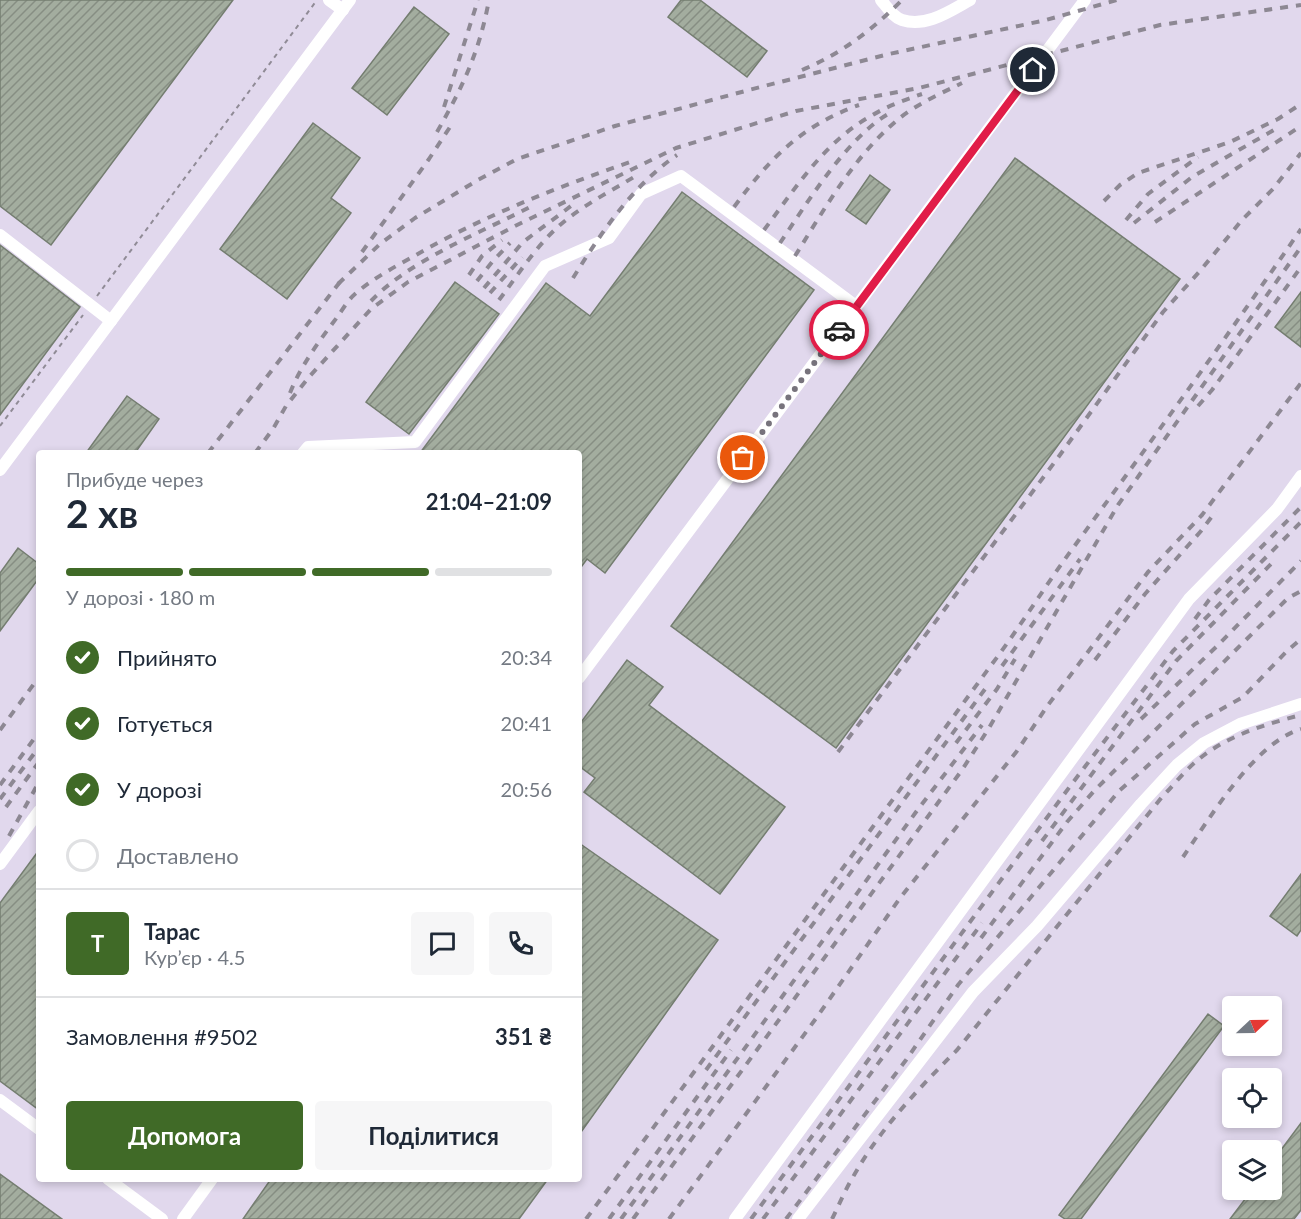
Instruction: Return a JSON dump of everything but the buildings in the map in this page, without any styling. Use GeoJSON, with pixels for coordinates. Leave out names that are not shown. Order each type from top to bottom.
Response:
{"type":"FeatureCollection","features":[{"type":"Feature","properties":{"kind":"lane"},"geometry":{"type":"LineString","coordinates":[[0,470],[347,5],[329,0]]}},
{"type":"Feature","properties":{"kind":"lane"},"geometry":{"type":"LineString","coordinates":[[881,0],[902,20],[921,21],[941,16],[970,0]]}},
{"type":"Feature","properties":{"kind":"lane"},"geometry":{"type":"LineString","coordinates":[[582,674],[1084,0]]}},
{"type":"Feature","properties":{"kind":"lane"},"geometry":{"type":"LineString","coordinates":[[306,450],[308,447],[415,442],[545,266],[609,238],[641,194],[681,176],[856,306]]}},
{"type":"Feature","properties":{"kind":"lane"},"geometry":{"type":"LineString","coordinates":[[0,235],[111,321]]}},
{"type":"Feature","properties":{"kind":"lane"},"geometry":{"type":"LineString","coordinates":[[735,1219],[1189,599],[1277,509],[1301,476]]}},
{"type":"Feature","properties":{"kind":"lane"},"geometry":{"type":"LineString","coordinates":[[798,1219],[973,992],[1037,926],[1141,804],[1178,765],[1204,743],[1240,724],[1301,704]]}},
{"type":"Feature","properties":{"kind":"lane"},"geometry":{"type":"LineString","coordinates":[[0,864],[36,815]]}},
{"type":"Feature","properties":{"kind":"lane"},"geometry":{"type":"LineString","coordinates":[[0,1100],[36,1127]]}},
{"type":"Feature","properties":{"kind":"lane"},"geometry":{"type":"LineString","coordinates":[[112,1182],[162,1219]]}},
{"type":"Feature","properties":{"kind":"lane"},"geometry":{"type":"LineString","coordinates":[[183,1219],[210,1182]]}},
{"type":"Feature","properties":{"kind":"path"},"geometry":{"type":"LineString","coordinates":[[0,426],[317,0]]}},
{"type":"Feature","properties":{"kind":"shaded area"},"geometry":{"type":"Polygon","coordinates":[[[0,0],[1301,0],[1301,1219],[0,1219],[0,0]]]}},
{"type":"Feature","properties":{"kind":"railway"},"geometry":{"type":"LineString","coordinates":[[444,107],[478,0]]}},
{"type":"Feature","properties":{"kind":"railway"},"geometry":{"type":"LineString","coordinates":[[437,132],[469,69],[489,0]]}},
{"type":"Feature","properties":{"kind":"railway"},"geometry":{"type":"LineString","coordinates":[[802,70],[830,57],[855,40],[902,0]]}},
{"type":"Feature","properties":{"kind":"railway"},"geometry":{"type":"LineString","coordinates":[[338,284],[380,244],[415,218],[517,159],[615,126],[749,90],[889,54],[1046,20],[1117,0]]}},
{"type":"Feature","properties":{"kind":"railway"},"geometry":{"type":"LineString","coordinates":[[257,450],[286,406],[309,377],[371,309],[408,282],[515,226],[676,148],[796,111],[919,88],[1160,25],[1301,5]]}},
{"type":"Feature","properties":{"kind":"railway"},"geometry":{"type":"LineString","coordinates":[[795,256],[842,182],[885,131],[915,107],[962,83]]}},
{"type":"Feature","properties":{"kind":"railway"},"geometry":{"type":"LineString","coordinates":[[764,230],[812,167],[839,139],[877,112],[922,94]]}},
{"type":"Feature","properties":{"kind":"railway"},"geometry":{"type":"LineString","coordinates":[[1104,201],[1120,185],[1138,173],[1230,142],[1278,119],[1301,104]]}},
{"type":"Feature","properties":{"kind":"railway"},"geometry":{"type":"LineString","coordinates":[[734,207],[761,173],[788,146],[820,123],[859,105]]}},
{"type":"Feature","properties":{"kind":"railway"},"geometry":{"type":"LineString","coordinates":[[780,243],[844,154],[859,137],[890,113]]}},
{"type":"Feature","properties":{"kind":"railway"},"geometry":{"type":"LineString","coordinates":[[362,252],[452,124]]}},
{"type":"Feature","properties":{"kind":"railway"},"geometry":{"type":"LineString","coordinates":[[1155,222],[1301,126]]}},
{"type":"Feature","properties":{"kind":"railway"},"geometry":{"type":"LineString","coordinates":[[1134,223],[1192,177],[1279,127]]}},
{"type":"Feature","properties":{"kind":"railway"},"geometry":{"type":"LineString","coordinates":[[838,752],[1057,459],[1163,312],[1242,220],[1273,189],[1301,153]]}},
{"type":"Feature","properties":{"kind":"railway"},"geometry":{"type":"LineString","coordinates":[[573,278],[619,211],[646,181],[677,155]]}},
{"type":"Feature","properties":{"kind":"railway"},"geometry":{"type":"LineString","coordinates":[[1126,220],[1148,194],[1198,157]]}},
{"type":"Feature","properties":{"kind":"railway"},"geometry":{"type":"LineString","coordinates":[[290,393],[311,353],[348,302],[376,278],[468,227],[550,192],[633,161]]}},
{"type":"Feature","properties":{"kind":"railway"},"geometry":{"type":"LineString","coordinates":[[499,300],[551,233],[586,205],[634,177]]}},
{"type":"Feature","properties":{"kind":"railway"},"geometry":{"type":"LineString","coordinates":[[484,288],[523,242],[571,206]]}},
{"type":"Feature","properties":{"kind":"railway"},"geometry":{"type":"LineString","coordinates":[[371,301],[387,286],[425,260],[530,207]]}},
{"type":"Feature","properties":{"kind":"railway"},"geometry":{"type":"LineString","coordinates":[[586,1219],[1002,650],[1301,229]]}},
{"type":"Feature","properties":{"kind":"railway"},"geometry":{"type":"LineString","coordinates":[[469,275],[482,256],[502,240]]}},
{"type":"Feature","properties":{"kind":"railway"},"geometry":{"type":"LineString","coordinates":[[477,281],[510,243]]}},
{"type":"Feature","properties":{"kind":"railway"},"geometry":{"type":"LineString","coordinates":[[633,1219],[962,770],[989,728],[1118,505],[1301,247]]}},
{"type":"Feature","properties":{"kind":"railway"},"geometry":{"type":"LineString","coordinates":[[490,293],[522,257]]}},
{"type":"Feature","properties":{"kind":"railway"},"geometry":{"type":"LineString","coordinates":[[1198,406],[1301,267]]}},
{"type":"Feature","properties":{"kind":"railway"},"geometry":{"type":"LineString","coordinates":[[210,450],[343,278]]}},
{"type":"Feature","properties":{"kind":"railway"},"geometry":{"type":"LineString","coordinates":[[669,1219],[817,1017],[900,898],[1017,751],[1048,705],[1148,572],[1202,515],[1301,383]]}},
{"type":"Feature","properties":{"kind":"railway"},"geometry":{"type":"LineString","coordinates":[[1195,619],[1209,600],[1301,507]]}},
{"type":"Feature","properties":{"kind":"railway"},"geometry":{"type":"LineString","coordinates":[[1095,660],[1145,594],[1216,511]]}},
{"type":"Feature","properties":{"kind":"railway"},"geometry":{"type":"LineString","coordinates":[[751,1219],[1071,785],[1173,651],[1301,522]]}},
{"type":"Feature","properties":{"kind":"railway"},"geometry":{"type":"LineString","coordinates":[[1002,666],[1080,559]]}},
{"type":"Feature","properties":{"kind":"railway"},"geometry":{"type":"LineString","coordinates":[[1141,719],[1301,561]]}},
{"type":"Feature","properties":{"kind":"railway"},"geometry":{"type":"LineString","coordinates":[[1042,841],[1176,661],[1271,564]]}},
{"type":"Feature","properties":{"kind":"railway"},"geometry":{"type":"LineString","coordinates":[[981,938],[1067,822],[1094,791],[1288,598],[1301,591]]}},
{"type":"Feature","properties":{"kind":"railway"},"geometry":{"type":"LineString","coordinates":[[786,1219],[906,1060],[958,985],[1119,791],[1195,724],[1243,697],[1301,639]]}},
{"type":"Feature","properties":{"kind":"railway"},"geometry":{"type":"LineString","coordinates":[[956,743],[997,689],[1015,659]]}},
{"type":"Feature","properties":{"kind":"railway"},"geometry":{"type":"LineString","coordinates":[[0,730],[36,681]]}},
{"type":"Feature","properties":{"kind":"railway"},"geometry":{"type":"LineString","coordinates":[[706,1070],[988,685]]}},
{"type":"Feature","properties":{"kind":"railway"},"geometry":{"type":"LineString","coordinates":[[832,1219],[863,1160],[887,1126],[914,1094],[957,1050],[1162,797],[1184,773],[1221,744],[1260,727],[1301,715]]}},
{"type":"Feature","properties":{"kind":"railway"},"geometry":{"type":"LineString","coordinates":[[621,1219],[916,812],[982,725]]}},
{"type":"Feature","properties":{"kind":"railway"},"geometry":{"type":"LineString","coordinates":[[1183,857],[1220,803],[1250,765],[1267,749],[1301,729]]}},
{"type":"Feature","properties":{"kind":"railway"},"geometry":{"type":"LineString","coordinates":[[0,785],[36,736]]}},
{"type":"Feature","properties":{"kind":"railway"},"geometry":{"type":"LineString","coordinates":[[0,799],[36,751]]}},
{"type":"Feature","properties":{"kind":"railway"},"geometry":{"type":"LineString","coordinates":[[6,807],[36,766]]}},
{"type":"Feature","properties":{"kind":"railway"},"geometry":{"type":"LineString","coordinates":[[9,836],[36,787]]}},
{"type":"Feature","properties":{"kind":"railway"},"geometry":{"type":"LineString","coordinates":[[763,1219],[982,923]]}},
{"type":"Feature","properties":{"kind":"railway"},"geometry":{"type":"LineString","coordinates":[[609,1219],[731,1050]]}},
{"type":"Feature","properties":{"kind":"way so far"},"geometry":{"type":"LineString","coordinates":[[743,458],[839,330]]}},
{"type":"Feature","properties":{"kind":"route"},"geometry":{"type":"LineString","coordinates":[[839,330],[1033,70]]}}]}
